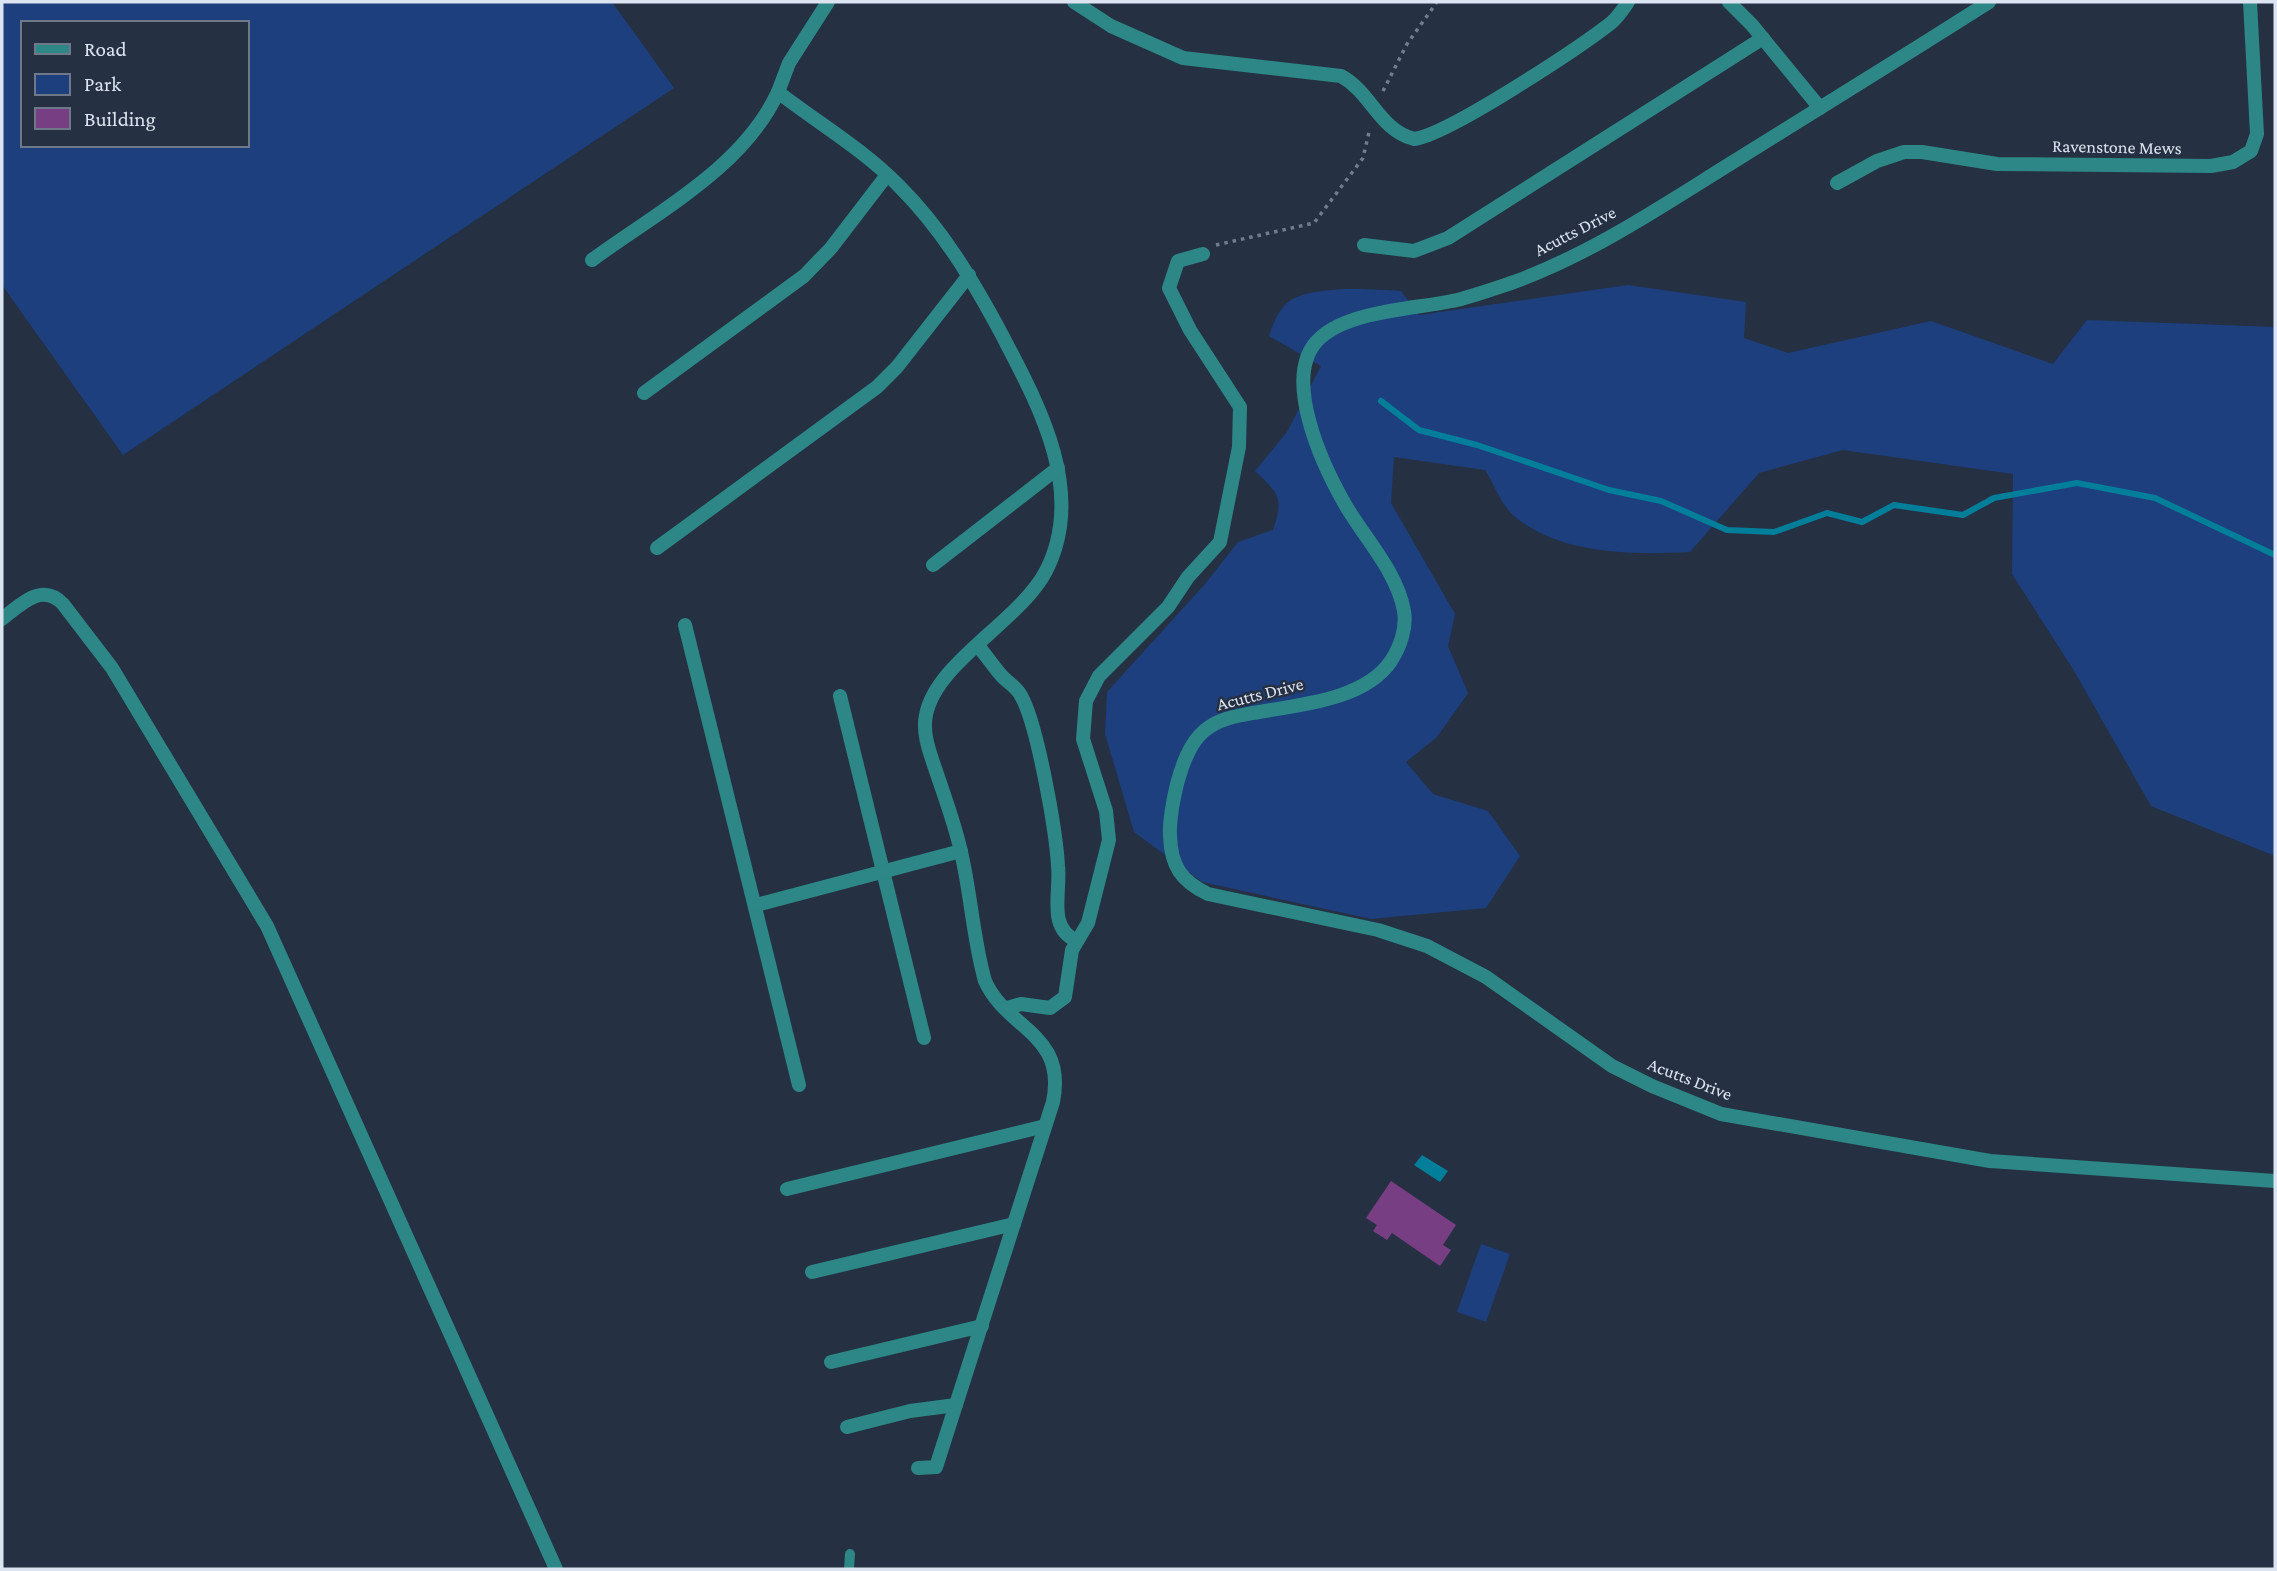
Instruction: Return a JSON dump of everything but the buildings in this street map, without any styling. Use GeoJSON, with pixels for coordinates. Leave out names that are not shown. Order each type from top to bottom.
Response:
{"type":"FeatureCollection","features":[{"type":"Feature","properties":{"kind":"street"},"geometry":{"type":"LineString","coordinates":[[592,260],[704,179],[741,146],[770,110],[789,63],[828,2]]}},
{"type":"Feature","properties":{"kind":"street"},"geometry":{"type":"LineString","coordinates":[[1074,2],[1111,26],[1183,58],[1340,76],[1390,127],[1414,139],[1435,133],[1602,29],[1628,2]]}},
{"type":"Feature","properties":{"kind":"street"},"geometry":{"type":"LineString","coordinates":[[1729,2],[1763,38],[1820,108]]}},
{"type":"Feature","properties":{"kind":"street","name":"Acutts Drive"},"geometry":{"type":"LineString","coordinates":[[1989,2],[1604,241],[1517,281],[1461,299],[1348,322],[1330,330],[1314,344],[1306,359],[1302,387],[1314,438],[1345,504],[1396,584],[1405,614],[1403,635],[1385,669],[1358,688],[1230,717],[1203,732],[1185,760],[1173,799],[1169,831],[1177,872],[1184,880],[1208,894],[1378,930],[1427,946],[1486,977],[1612,1066],[1652,1086],[1721,1114],[1990,1161],[2275,1181]]}},
{"type":"Feature","properties":{"kind":"street","name":"Ravenstone Mews"},"geometry":{"type":"LineString","coordinates":[[1837,183],[1877,161],[1904,152],[1922,152],[1997,164],[2176,167],[2233,162],[2251,151],[2257,134],[2250,2]]}},
{"type":"Feature","properties":{"kind":"street"},"geometry":{"type":"LineString","coordinates":[[1364,245],[1413,251],[1448,238],[1763,38]]}},
{"type":"Feature","properties":{"kind":"street"},"geometry":{"type":"LineString","coordinates":[[778,92],[887,175],[906,193],[949,244],[969,275],[1036,402],[1058,468],[1061,525],[1052,559],[1031,593],[941,683],[925,716],[926,743],[961,851],[982,968],[989,990],[1044,1049],[1055,1068],[1055,1091],[936,1467],[918,1468]]}},
{"type":"Feature","properties":{"kind":"street"},"geometry":{"type":"LineString","coordinates":[[644,393],[804,276],[831,248],[887,175]]}},
{"type":"Feature","properties":{"kind":"street"},"geometry":{"type":"LineString","coordinates":[[1007,1008],[1021,1004],[1050,1008],[1065,997],[1069,985],[1070,958],[1088,923],[1109,840],[1106,811],[1083,739],[1086,701],[1099,676],[1168,607],[1188,577],[1213,552],[1220,542],[1226,523],[1242,414],[1237,400],[1190,330],[1169,288],[1178,261],[1203,254]]}},
{"type":"Feature","properties":{"kind":"street"},"geometry":{"type":"LineString","coordinates":[[657,548],[825,428],[877,387],[897,367],[969,275]]}},
{"type":"Feature","properties":{"kind":"street"},"geometry":{"type":"LineString","coordinates":[[933,565],[1058,468]]}},
{"type":"Feature","properties":{"kind":"street"},"geometry":{"type":"LineString","coordinates":[[2,618],[40,594],[55,595],[64,604],[112,668],[267,926],[556,1569]]}},
{"type":"Feature","properties":{"kind":"street"},"geometry":{"type":"LineString","coordinates":[[685,625],[799,1085]]}},
{"type":"Feature","properties":{"kind":"street"},"geometry":{"type":"LineString","coordinates":[[978,646],[1020,694],[1025,705],[1034,733],[1053,825],[1058,865],[1059,927],[1066,936],[1077,941]]}},
{"type":"Feature","properties":{"kind":"street"},"geometry":{"type":"LineString","coordinates":[[841,696],[886,872],[924,1038]]}},
{"type":"Feature","properties":{"kind":"street"},"geometry":{"type":"LineString","coordinates":[[756,905],[961,851]]}},
{"type":"Feature","properties":{"kind":"street"},"geometry":{"type":"LineString","coordinates":[[788,1189],[1045,1126]]}},
{"type":"Feature","properties":{"kind":"street"},"geometry":{"type":"LineString","coordinates":[[812,1272],[1013,1224]]}},
{"type":"Feature","properties":{"kind":"street"},"geometry":{"type":"LineString","coordinates":[[831,1362],[982,1326]]}},
{"type":"Feature","properties":{"kind":"street"},"geometry":{"type":"LineString","coordinates":[[847,1427],[910,1411],[956,1405]]}},
{"type":"Feature","properties":{"kind":"lane"},"geometry":{"type":"LineString","coordinates":[[849,1569],[850,1554]]}},
{"type":"Feature","properties":{"kind":"path"},"geometry":{"type":"LineString","coordinates":[[1203,254],[1221,241],[1314,223],[1363,158],[1374,108],[1407,44],[1437,2]]}},
{"type":"Feature","properties":{"kind":"green space"},"geometry":{"type":"Polygon","coordinates":[[[2,2],[612,2],[674,88],[123,455],[2,285],[2,2]]]}},
{"type":"Feature","properties":{"kind":"green space"},"geometry":{"type":"Polygon","coordinates":[[[1628,285],[1746,302],[1744,338],[1788,353],[1931,321],[2053,364],[2087,320],[2275,327],[2275,856],[2151,806],[2073,669],[2012,574],[2013,474],[1843,450],[1759,473],[1690,552],[1668,553],[1598,550],[1553,538],[1532,529],[1510,512],[1485,470],[1394,457],[1391,503],[1455,614],[1448,646],[1468,693],[1437,737],[1406,762],[1433,794],[1488,811],[1520,856],[1486,908],[1371,919],[1202,882],[1134,832],[1105,734],[1107,692],[1205,584],[1238,542],[1273,530],[1278,511],[1277,497],[1255,471],[1287,432],[1321,366],[1269,336],[1282,308],[1297,297],[1321,291],[1401,291],[1419,315],[1628,285]]]}},
{"type":"Feature","properties":{"kind":"green space"},"geometry":{"type":"Polygon","coordinates":[[[1481,1244],[1510,1254],[1486,1322],[1457,1312],[1481,1244]]]}},
{"type":"Feature","properties":{"kind":"shaded area"},"geometry":{"type":"Polygon","coordinates":[[[1422,1155],[1448,1171],[1440,1182],[1414,1165],[1422,1155]]]}},
{"type":"Feature","properties":{"kind":"waterway"},"geometry":{"type":"LineString","coordinates":[[1381,401],[1419,430],[1477,445],[1609,490],[1661,501],[1727,530],[1774,532],[1827,513],[1862,522],[1894,505],[1963,515],[1994,498],[2077,483],[2155,498],[2275,555]]}}]}
